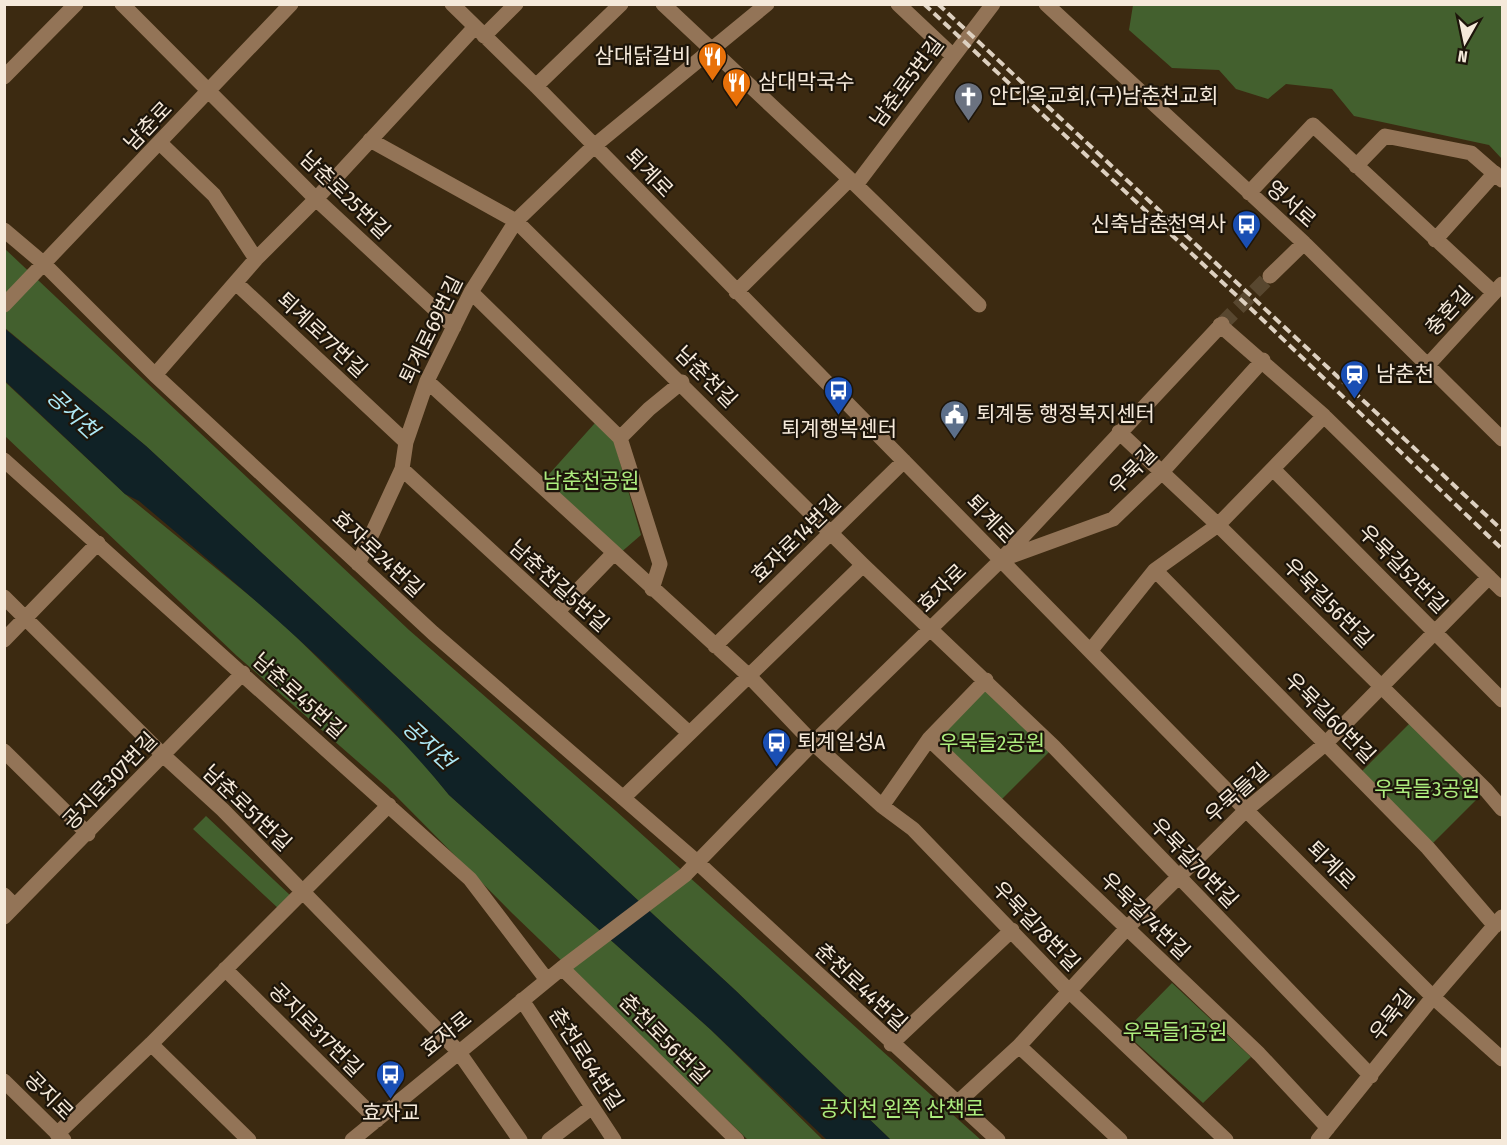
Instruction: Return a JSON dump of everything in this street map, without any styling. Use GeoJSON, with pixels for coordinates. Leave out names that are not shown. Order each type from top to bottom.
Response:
{"type":"FeatureCollection","features":[{"type":"Feature","properties":{"kind":"street"},"geometry":{"type":"LineString","coordinates":[[6,71],[76,4]]}},
{"type":"Feature","properties":{"kind":"street","name":"남춘로25번길"},"geometry":{"type":"LineString","coordinates":[[122,4],[316,199],[454,327]]}},
{"type":"Feature","properties":{"kind":"street","name":"남춘로"},"geometry":{"type":"LineString","coordinates":[[4,305],[291,4]]}},
{"type":"Feature","properties":{"kind":"street","name":"퇴계로"},"geometry":{"type":"LineString","coordinates":[[452,4],[536,86],[1246,810],[1433,997],[1503,1059]]}},
{"type":"Feature","properties":{"kind":"street"},"geometry":{"type":"LineString","coordinates":[[155,375],[256,259],[316,199],[370,140],[479,32],[516,4]]}},
{"type":"Feature","properties":{"kind":"street"},"geometry":{"type":"LineString","coordinates":[[536,86],[621,4]]}},
{"type":"Feature","properties":{"kind":"street"},"geometry":{"type":"LineString","coordinates":[[663,4],[853,182],[979,306]]}},
{"type":"Feature","properties":{"kind":"street"},"geometry":{"type":"LineString","coordinates":[[594,146],[767,4]]}},
{"type":"Feature","properties":{"kind":"street"},"geometry":{"type":"LineString","coordinates":[[898,4],[952,56]]}},
{"type":"Feature","properties":{"kind":"street","name":"남춘로5번길"},"geometry":{"type":"LineString","coordinates":[[736,292],[853,182],[993,4]]}},
{"type":"Feature","properties":{"kind":"street","name":"영서로"},"geometry":{"type":"LineString","coordinates":[[1046,4],[1304,243],[1503,440]]}},
{"type":"Feature","properties":{"kind":"street"},"geometry":{"type":"LineString","coordinates":[[1249,194],[1313,126],[1436,240],[1498,289]]}},
{"type":"Feature","properties":{"kind":"street"},"geometry":{"type":"LineString","coordinates":[[1356,166],[1385,136],[1471,153],[1499,176],[1436,240]]}},
{"type":"Feature","properties":{"kind":"street"},"geometry":{"type":"LineString","coordinates":[[370,140],[516,221]]}},
{"type":"Feature","properties":{"kind":"street"},"geometry":{"type":"LineString","coordinates":[[160,143],[214,195],[256,259]]}},
{"type":"Feature","properties":{"kind":"street","name":"퇴계로69번길"},"geometry":{"type":"LineString","coordinates":[[358,564],[402,469],[406,442],[427,381],[471,292],[516,221],[594,146]]}},
{"type":"Feature","properties":{"kind":"street","name":"남춘천길"},"geometry":{"type":"LineString","coordinates":[[516,221],[682,382],[863,565],[930,628]]}},
{"type":"Feature","properties":{"kind":"street","name":"효자로24번길"},"geometry":{"type":"LineString","coordinates":[[4,230],[38,268],[433,633],[697,862]]}},
{"type":"Feature","properties":{"kind":"street"},"geometry":{"type":"LineString","coordinates":[[1270,276],[1304,243]]}},
{"type":"Feature","properties":{"kind":"street","name":"퇴계로77번길"},"geometry":{"type":"LineString","coordinates":[[236,283],[406,442]]}},
{"type":"Feature","properties":{"kind":"street","name":"충혼길"},"geometry":{"type":"LineString","coordinates":[[1427,366],[1498,289]]}},
{"type":"Feature","properties":{"kind":"street"},"geometry":{"type":"LineString","coordinates":[[471,292],[620,438],[660,564],[652,590]]}},
{"type":"Feature","properties":{"kind":"street","name":"효자로"},"geometry":{"type":"LineString","coordinates":[[352,1140],[565,965],[685,875],[813,743],[1001,560],[1221,325],[1263,360]]}},
{"type":"Feature","properties":{"kind":"street"},"geometry":{"type":"LineString","coordinates":[[1263,360],[1503,590]]}},
{"type":"Feature","properties":{"kind":"street","name":"우묵길"},"geometry":{"type":"LineString","coordinates":[[1001,560],[1113,519],[1162,472],[1263,360]]}},
{"type":"Feature","properties":{"kind":"street"},"geometry":{"type":"LineString","coordinates":[[427,381],[652,590],[749,676],[813,743]]}},
{"type":"Feature","properties":{"kind":"street"},"geometry":{"type":"LineString","coordinates":[[620,438],[649,409],[682,382]]}},
{"type":"Feature","properties":{"kind":"street"},"geometry":{"type":"LineString","coordinates":[[1091,650],[1155,570],[1218,525],[1324,416]]}},
{"type":"Feature","properties":{"kind":"street","name":"우묵길56번길"},"geometry":{"type":"LineString","coordinates":[[1119,432],[1218,525],[1486,789],[1503,809]]}},
{"type":"Feature","properties":{"kind":"street","name":"남춘로45번길"},"geometry":{"type":"LineString","coordinates":[[4,460],[470,879],[547,980]]}},
{"type":"Feature","properties":{"kind":"street","name":"효자로14번길"},"geometry":{"type":"LineString","coordinates":[[716,646],[904,461]]}},
{"type":"Feature","properties":{"kind":"street","name":"남춘천길5번길"},"geometry":{"type":"LineString","coordinates":[[402,469],[499,561],[558,611],[689,733]]}},
{"type":"Feature","properties":{"kind":"street","name":"우묵길52번길"},"geometry":{"type":"LineString","coordinates":[[1273,469],[1503,700]]}},
{"type":"Feature","properties":{"kind":"street"},"geometry":{"type":"LineString","coordinates":[[4,640],[98,543]]}},
{"type":"Feature","properties":{"kind":"street"},"geometry":{"type":"LineString","coordinates":[[558,611],[613,554]]}},
{"type":"Feature","properties":{"kind":"street"},"geometry":{"type":"LineString","coordinates":[[623,798],[863,565]]}},
{"type":"Feature","properties":{"kind":"street","name":"우묵길60번길"},"geometry":{"type":"LineString","coordinates":[[1155,570],[1499,921]]}},
{"type":"Feature","properties":{"kind":"street","name":"우묵들길"},"geometry":{"type":"LineString","coordinates":[[957,1103],[1019,1046],[1127,928],[1246,810],[1325,744],[1489,577]]}},
{"type":"Feature","properties":{"kind":"street","name":"남춘로51번길"},"geometry":{"type":"LineString","coordinates":[[4,597],[164,756],[223,810],[458,1051],[520,1140]]}},
{"type":"Feature","properties":{"kind":"street","name":"우묵길70번길"},"geometry":{"type":"LineString","coordinates":[[930,628],[986,680],[1371,1076]]}},
{"type":"Feature","properties":{"kind":"street","name":"공지로307번길"},"geometry":{"type":"LineString","coordinates":[[8,906],[88,834],[243,673]]}},
{"type":"Feature","properties":{"kind":"street"},"geometry":{"type":"LineString","coordinates":[[882,806],[929,739],[986,680]]}},
{"type":"Feature","properties":{"kind":"street","name":"우묵길74번길"},"geometry":{"type":"LineString","coordinates":[[929,739],[1259,1054],[1328,1128]]}},
{"type":"Feature","properties":{"kind":"street","name":"우묵길78번길"},"geometry":{"type":"LineString","coordinates":[[813,743],[882,806],[913,829],[1068,990],[1226,1140]]}},
{"type":"Feature","properties":{"kind":"street"},"geometry":{"type":"LineString","coordinates":[[4,751],[88,834]]}},
{"type":"Feature","properties":{"kind":"street"},"geometry":{"type":"LineString","coordinates":[[60,1137],[389,805]]}},
{"type":"Feature","properties":{"kind":"street","name":"춘천로44번길"},"geometry":{"type":"LineString","coordinates":[[697,862],[891,1044],[998,1140]]}},
{"type":"Feature","properties":{"kind":"street","name":"우묵길"},"geometry":{"type":"LineString","coordinates":[[1318,1140],[1433,997],[1499,921]]}},
{"type":"Feature","properties":{"kind":"street"},"geometry":{"type":"LineString","coordinates":[[891,1044],[1012,930]]}},
{"type":"Feature","properties":{"kind":"street","name":"춘천로56번길"},"geometry":{"type":"LineString","coordinates":[[565,965],[737,1140]]}},
{"type":"Feature","properties":{"kind":"street","name":"공지로317번길"},"geometry":{"type":"LineString","coordinates":[[225,969],[377,1120]]}},
{"type":"Feature","properties":{"kind":"street","name":"춘천로64번길"},"geometry":{"type":"LineString","coordinates":[[522,1000],[614,1140]]}},
{"type":"Feature","properties":{"kind":"street"},"geometry":{"type":"LineString","coordinates":[[151,1044],[249,1140]]}},
{"type":"Feature","properties":{"kind":"street"},"geometry":{"type":"LineString","coordinates":[[1019,1046],[1120,1140]]}},
{"type":"Feature","properties":{"kind":"street","name":"공지로"},"geometry":{"type":"LineString","coordinates":[[4,1081],[60,1137]]}},
{"type":"Feature","properties":{"kind":"street"},"geometry":{"type":"LineString","coordinates":[[549,1140],[592,1107]]}},
{"type":"Feature","properties":{"kind":"green space"},"geometry":{"type":"Polygon","coordinates":[[[1133,5],[1502,5],[1502,159],[1489,145],[1354,116],[1332,89],[1286,84],[1268,99],[1236,89],[1219,70],[1172,68],[1129,30],[1133,5]]]}},
{"type":"Feature","properties":{"kind":"green space","name":"공치천 왼쪽 산책로"},"geometry":{"type":"Polygon","coordinates":[[[4,248],[409,630],[616,811],[981,1140],[891,1140],[735,990],[146,446],[5,328],[4,248]]]}},
{"type":"Feature","properties":{"kind":"green space"},"geometry":{"type":"Polygon","coordinates":[[[4,381],[125,494],[278,619],[419,758],[449,795],[710,1029],[823,1140],[748,1140],[513,914],[388,788],[237,656],[5,436],[4,381]]]}},
{"type":"Feature","properties":{"kind":"green space","name":"남춘천공원"},"geometry":{"type":"Polygon","coordinates":[[[595,423],[613,438],[641,535],[619,554],[542,482],[595,423]]]}},
{"type":"Feature","properties":{"kind":"green space","name":"우묵들2공원"},"geometry":{"type":"Polygon","coordinates":[[[986,680],[1054,747],[997,804],[929,739],[986,680]]]}},
{"type":"Feature","properties":{"kind":"green space","name":"우묵들3공원"},"geometry":{"type":"Polygon","coordinates":[[[1414,719],[1486,790],[1428,848],[1357,776],[1414,719]]]}},
{"type":"Feature","properties":{"kind":"green space"},"geometry":{"type":"Polygon","coordinates":[[[206,816],[291,896],[279,909],[193,829],[206,816]]]}},
{"type":"Feature","properties":{"kind":"green space","name":"우묵들1공원"},"geometry":{"type":"Polygon","coordinates":[[[1172,983],[1251,1057],[1203,1103],[1124,1032],[1172,983]]]}},
{"type":"Feature","properties":{"kind":"water","name":"공지천"},"geometry":{"type":"Polygon","coordinates":[[[4,328],[146,446],[735,990],[891,1140],[827,1140],[710,1029],[449,795],[378,716],[301,641],[139,501],[125,494],[5,381],[4,328]]]}},
{"type":"Feature","properties":{"kind":"tunnel"},"geometry":{"type":"LineString","coordinates":[[1222,324],[1270,276]]}},
{"type":"Feature","properties":{"kind":"railway"},"geometry":{"type":"LineString","coordinates":[[924,4],[1265,322],[1502,549]]}},
{"type":"Feature","properties":{"kind":"railway"},"geometry":{"type":"LineString","coordinates":[[938,4],[1502,530]]}},
{"type":"Feature","properties":{"kind":"place","name":"삼대닭갈비"},"geometry":{"type":"Point","coordinates":[712,82]}},
{"type":"Feature","properties":{"kind":"place","name":"삼대막국수"},"geometry":{"type":"Point","coordinates":[737,108]}},
{"type":"Feature","properties":{"kind":"place","name":"안디옥교회,(구)남춘천교회"},"geometry":{"type":"Point","coordinates":[968,122]}},
{"type":"Feature","properties":{"kind":"place","name":"신축남춘천역사"},"geometry":{"type":"Point","coordinates":[1247,250]}},
{"type":"Feature","properties":{"kind":"place","name":"남춘천"},"geometry":{"type":"Point","coordinates":[1355,400]}},
{"type":"Feature","properties":{"kind":"place","name":"퇴계행복센터"},"geometry":{"type":"Point","coordinates":[839,416]}},
{"type":"Feature","properties":{"kind":"place","name":"퇴계동 행정복지센터"},"geometry":{"type":"Point","coordinates":[955,440]}},
{"type":"Feature","properties":{"kind":"place","name":"퇴계일성A"},"geometry":{"type":"Point","coordinates":[776,768]}},
{"type":"Feature","properties":{"kind":"place","name":"효자교"},"geometry":{"type":"Point","coordinates":[391,1100]}}]}
